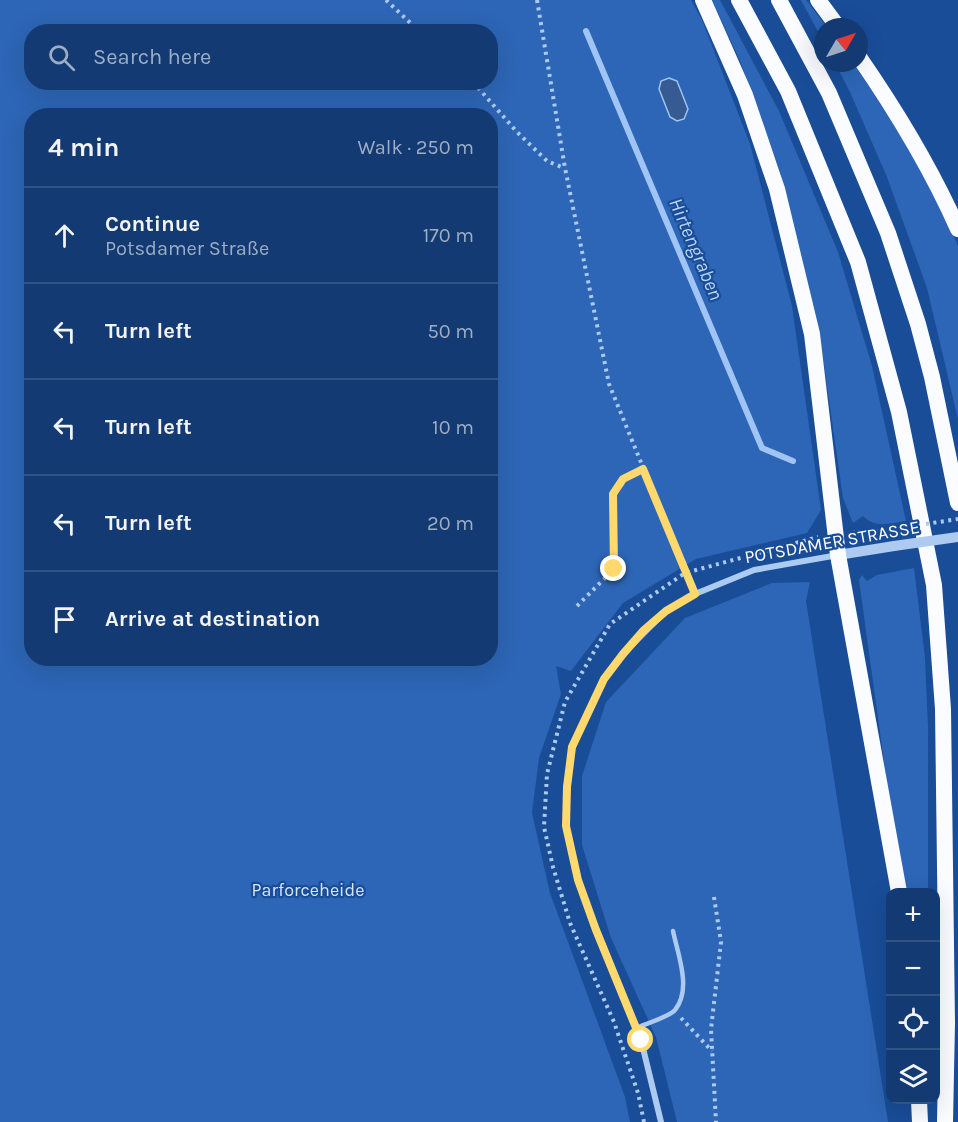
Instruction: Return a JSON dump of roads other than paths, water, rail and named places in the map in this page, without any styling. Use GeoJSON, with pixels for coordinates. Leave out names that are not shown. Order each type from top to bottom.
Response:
{"type":"FeatureCollection","features":[{"type":"Feature","properties":{"kind":"highway"},"geometry":{"type":"LineString","coordinates":[[704,0],[745,95],[777,189],[812,334],[838,555],[898,888]]}},
{"type":"Feature","properties":{"kind":"highway"},"geometry":{"type":"LineString","coordinates":[[739,0],[788,91],[858,262],[900,412],[934,585],[943,710],[945,1122]]}},
{"type":"Feature","properties":{"kind":"highway"},"geometry":{"type":"LineString","coordinates":[[779,0],[829,93],[888,233],[918,324],[929,366],[958,503]]}},
{"type":"Feature","properties":{"kind":"highway"},"geometry":{"type":"LineString","coordinates":[[818,0],[831,18]]}},
{"type":"Feature","properties":{"kind":"highway"},"geometry":{"type":"LineString","coordinates":[[868,70],[895,109],[940,188],[958,229]]}},
{"type":"Feature","properties":{"kind":"highway"},"geometry":{"type":"LineString","coordinates":[[919,1104],[920,1122]]}},
{"type":"Feature","properties":{"kind":"street","name":"POTSDAMER STRASSE"},"geometry":{"type":"LineString","coordinates":[[661,1122],[641,1040],[585,900],[578,880],[566,826],[567,787],[572,747],[604,679],[644,630],[666,611],[695,594],[754,570],[958,537]]}},
{"type":"Feature","properties":{"kind":"lane"},"geometry":{"type":"LineString","coordinates":[[636,1028],[674,1011],[684,993],[673,931]]}},
{"type":"Feature","properties":{"kind":"waterway","name":"Hirtengraben"},"geometry":{"type":"LineString","coordinates":[[586,31],[762,448],[793,461]]}},
{"type":"Feature","properties":{"kind":"park label","name":"Parforceheide"},"geometry":{"type":"Point","coordinates":[308,890]}}]}
